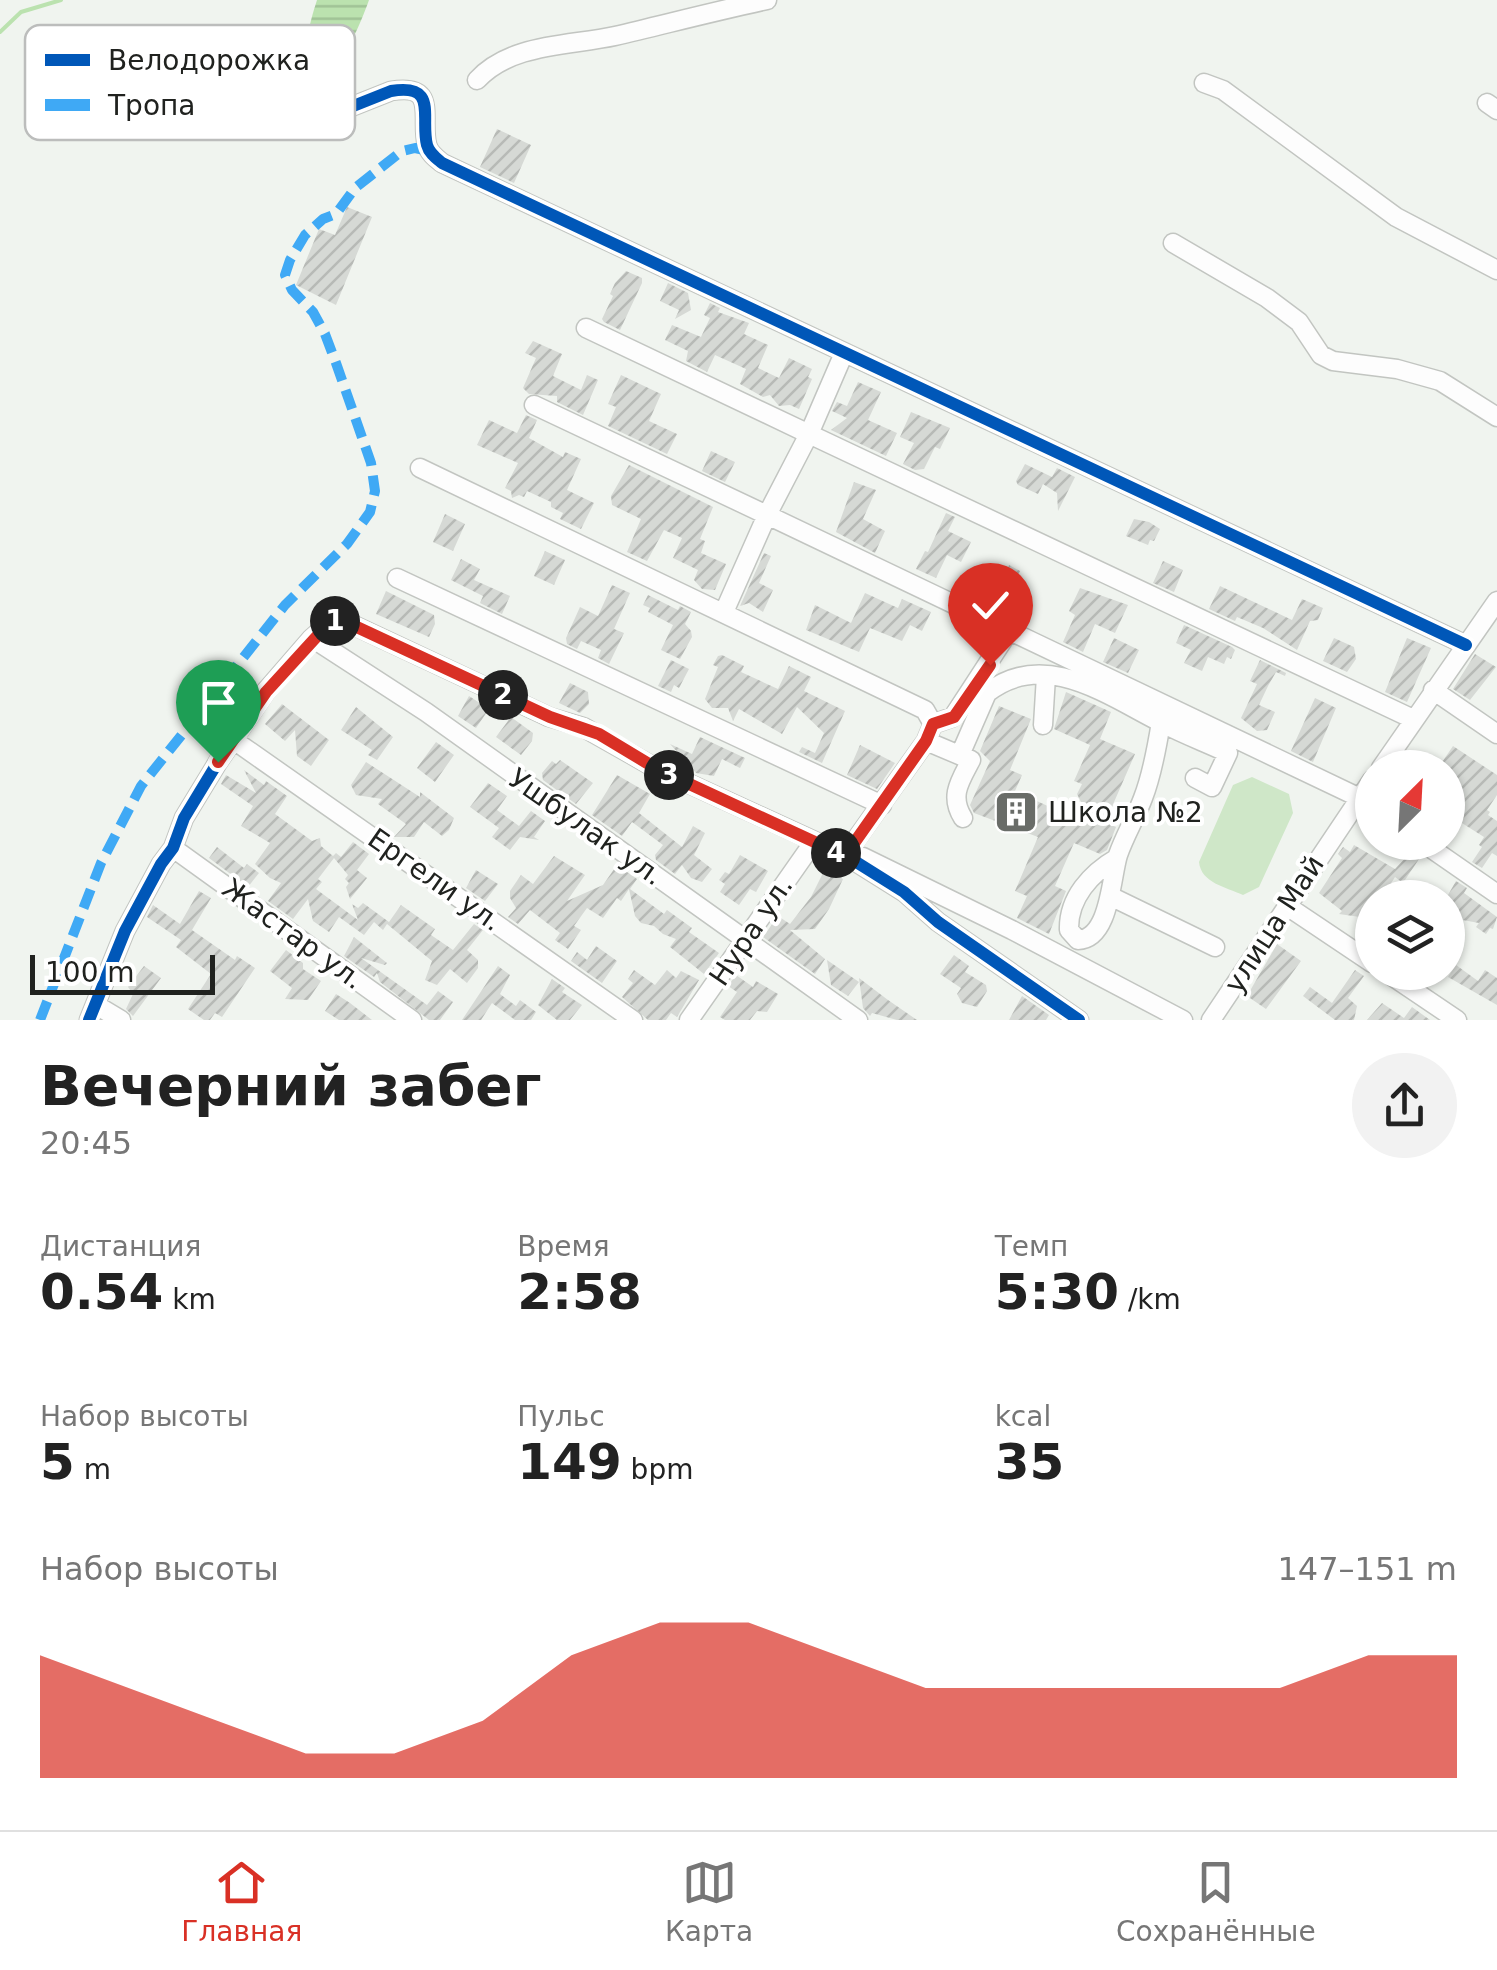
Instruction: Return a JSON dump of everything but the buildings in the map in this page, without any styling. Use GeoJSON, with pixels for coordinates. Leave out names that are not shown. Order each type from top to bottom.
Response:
{"type":"FeatureCollection","features":[{"type":"Feature","properties":{"kind":"street"},"geometry":{"type":"LineString","coordinates":[[476,80],[483,72],[532,49],[610,37],[767,0]]}},
{"type":"Feature","properties":{"kind":"street"},"geometry":{"type":"LineString","coordinates":[[1204,83],[1236,99],[1396,217],[1497,270]]}},
{"type":"Feature","properties":{"kind":"street"},"geometry":{"type":"LineString","coordinates":[[355,106],[391,92],[410,91],[426,104],[427,145],[442,163],[1466,645]]}},
{"type":"Feature","properties":{"kind":"street"},"geometry":{"type":"LineString","coordinates":[[1173,244],[1267,298],[1299,322],[1321,355],[1333,361],[1396,368],[1440,381],[1497,417]]}},
{"type":"Feature","properties":{"kind":"street"},"geometry":{"type":"LineString","coordinates":[[586,328],[1413,720]]}},
{"type":"Feature","properties":{"kind":"street"},"geometry":{"type":"LineString","coordinates":[[724,612],[844,353]]}},
{"type":"Feature","properties":{"kind":"street"},"geometry":{"type":"LineString","coordinates":[[534,405],[1355,798]]}},
{"type":"Feature","properties":{"kind":"street"},"geometry":{"type":"LineString","coordinates":[[420,468],[925,710],[930,733],[971,760],[956,792],[955,805],[963,818]]}},
{"type":"Feature","properties":{"kind":"street"},"geometry":{"type":"LineString","coordinates":[[396,578],[882,804]]}},
{"type":"Feature","properties":{"kind":"street"},"geometry":{"type":"LineString","coordinates":[[1393,750],[1497,601]]}},
{"type":"Feature","properties":{"kind":"street"},"geometry":{"type":"LineString","coordinates":[[121,1020],[92,1012],[112,957],[173,848],[176,834],[266,692],[330,622],[346,622],[550,717],[599,734],[657,769],[812,843],[848,853],[1183,1020]]}},
{"type":"Feature","properties":{"kind":"street"},"geometry":{"type":"LineString","coordinates":[[848,853],[930,733],[954,717],[1008,632]]}},
{"type":"Feature","properties":{"kind":"street","name":"Ушбулак ул."},"geometry":{"type":"LineString","coordinates":[[312,638],[413,704],[858,1020]]}},
{"type":"Feature","properties":{"kind":"street"},"geometry":{"type":"LineString","coordinates":[[1043,725],[1046,676]]}},
{"type":"Feature","properties":{"kind":"street"},"geometry":{"type":"LineString","coordinates":[[960,755],[987,693],[1019,678],[1067,676],[1228,753],[1212,787],[1195,778]]}},
{"type":"Feature","properties":{"kind":"street"},"geometry":{"type":"LineString","coordinates":[[1433,690],[1497,734]]}},
{"type":"Feature","properties":{"kind":"street"},"geometry":{"type":"LineString","coordinates":[[1116,858],[1086,880],[1068,922],[1074,938],[1083,940],[1094,934],[1110,896],[1116,858],[1145,795],[1160,722]]}},
{"type":"Feature","properties":{"kind":"street","name":"Ергели ул."},"geometry":{"type":"LineString","coordinates":[[236,741],[633,1020]]}},
{"type":"Feature","properties":{"kind":"street","name":"улица Май"},"geometry":{"type":"LineString","coordinates":[[1211,1020],[1287,906],[1355,817]]}},
{"type":"Feature","properties":{"kind":"street","name":"Нура ул."},"geometry":{"type":"LineString","coordinates":[[689,1020],[812,843]]}},
{"type":"Feature","properties":{"kind":"street","name":"Жастар ул."},"geometry":{"type":"LineString","coordinates":[[173,848],[412,1020]]}},
{"type":"Feature","properties":{"kind":"street"},"geometry":{"type":"LineString","coordinates":[[848,853],[904,892],[938,922],[1079,1020]]}},
{"type":"Feature","properties":{"kind":"street"},"geometry":{"type":"LineString","coordinates":[[1448,860],[1497,894]]}},
{"type":"Feature","properties":{"kind":"street"},"geometry":{"type":"LineString","coordinates":[[1110,896],[1215,947]]}},
{"type":"Feature","properties":{"kind":"street"},"geometry":{"type":"LineString","coordinates":[[1287,906],[1355,952]]}},
{"type":"Feature","properties":{"kind":"street"},"geometry":{"type":"LineString","coordinates":[[994,959],[1008,948],[1030,941]]}},
{"type":"Feature","properties":{"kind":"street"},"geometry":{"type":"LineString","coordinates":[[1413,990],[1458,1020]]}},
{"type":"Feature","properties":{"kind":"shaded area"},"geometry":{"type":"Polygon","coordinates":[[[317,0],[369,0],[355,33],[355,25],[310,25],[317,0]]]}},
{"type":"Feature","properties":{"kind":"shaded area"},"geometry":{"type":"Polygon","coordinates":[[[1252,777],[1289,794],[1293,813],[1259,887],[1243,895],[1209,880],[1199,862],[1233,785],[1252,777]]]}},
{"type":"Feature","properties":{"kind":"waterway"},"geometry":{"type":"LineString","coordinates":[[0,32],[21,12],[61,0]]}},
{"type":"Feature","properties":{"kind":"marked path"},"geometry":{"type":"LineString","coordinates":[[40,1020],[101,863],[141,786],[285,605],[347,544],[370,512],[375,491],[371,463],[336,363],[313,312],[292,290],[285,275],[305,235],[323,219],[336,214],[355,188],[402,151],[429,151]]}},
{"type":"Feature","properties":{"kind":"cycle path"},"geometry":{"type":"LineString","coordinates":[[355,105],[391,91],[416,92],[424,104],[428,148],[442,163],[1466,645]]}},
{"type":"Feature","properties":{"kind":"cycle path"},"geometry":{"type":"LineString","coordinates":[[89,1020],[125,931],[173,848],[184,818],[266,691],[330,622],[347,622],[549,717],[583,727],[657,769],[845,855],[904,892],[938,922],[1079,1020]]}},
{"type":"Feature","properties":{"kind":"place","name":"Школа №2"},"geometry":{"type":"Point","coordinates":[1016,812]}},
{"type":"Feature","properties":{"kind":"route"},"geometry":{"type":"LineString","coordinates":[[218,762],[266,692],[312,638],[330,622],[346,622],[550,717],[599,734],[657,769],[845,856],[926,741],[933,724],[954,717],[990,665]]}}]}
